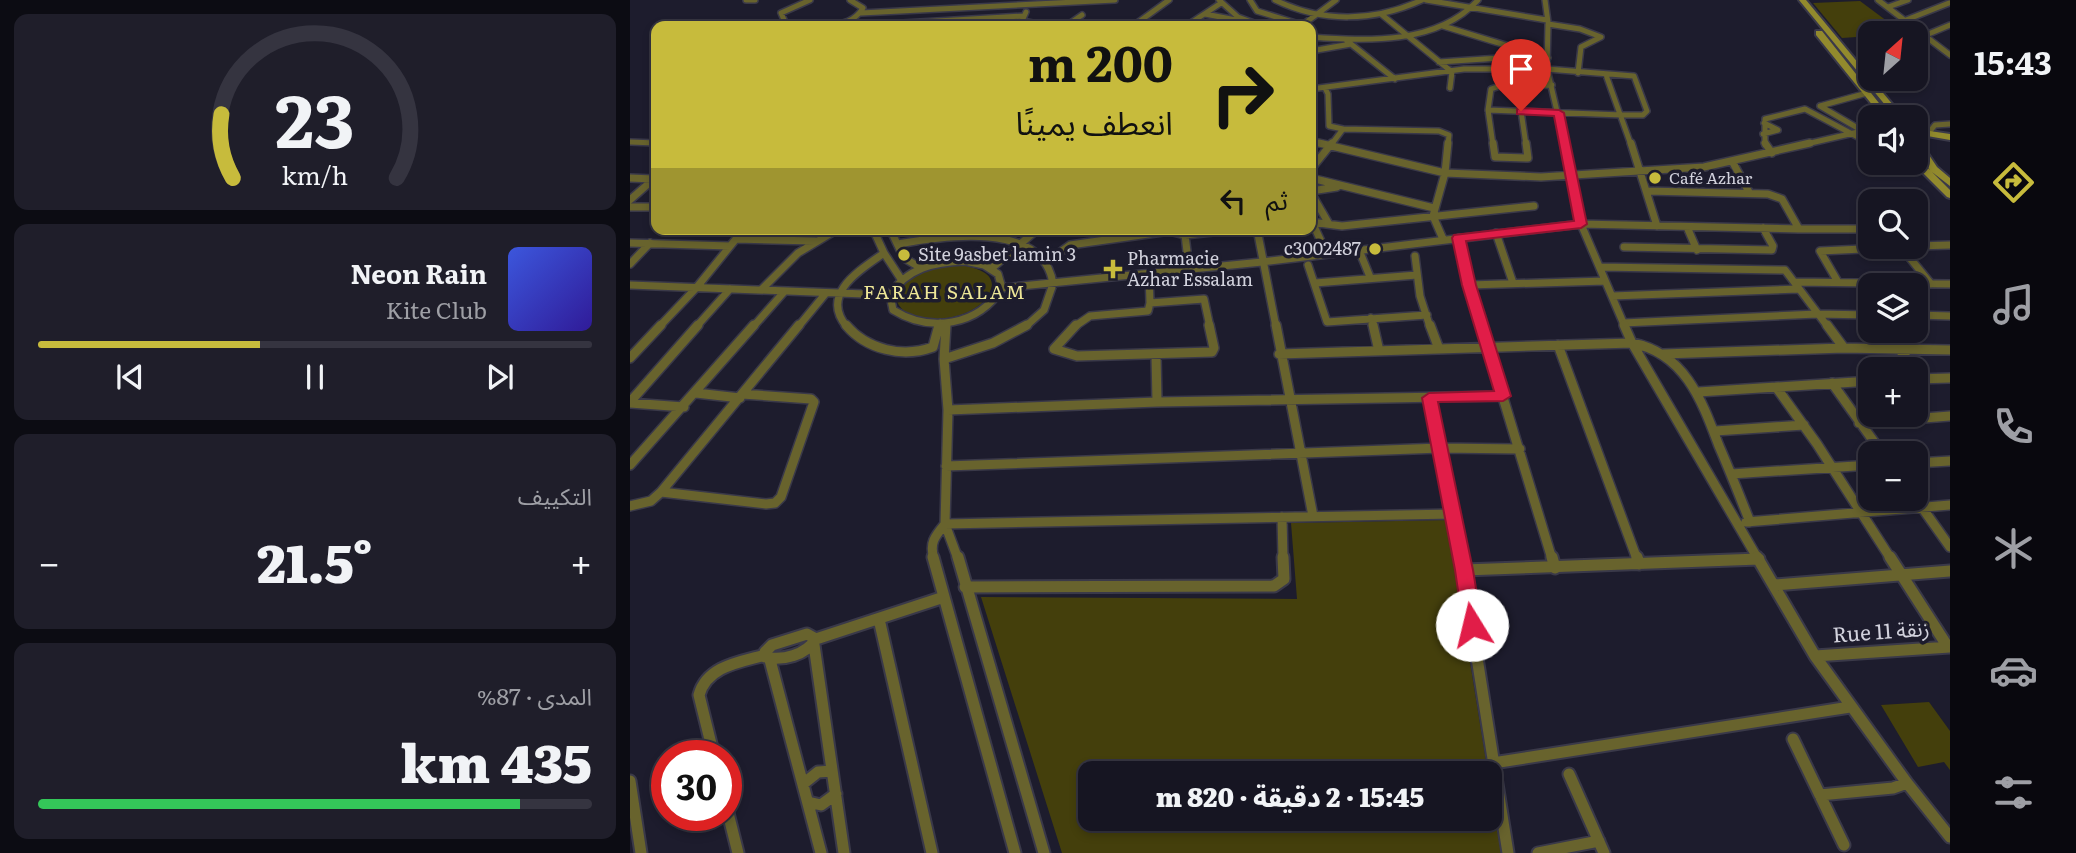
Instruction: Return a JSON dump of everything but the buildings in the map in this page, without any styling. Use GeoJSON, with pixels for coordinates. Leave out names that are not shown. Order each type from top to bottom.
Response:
{"type":"FeatureCollection","features":[{"type":"Feature","properties":{"kind":"main road"},"geometry":{"type":"LineString","coordinates":[[1793,0],[1876,105]]}},
{"type":"Feature","properties":{"kind":"main road"},"geometry":{"type":"LineString","coordinates":[[1802,0],[1889,105]]}},
{"type":"Feature","properties":{"kind":"main road"},"geometry":{"type":"LineString","coordinates":[[1928,130],[1950,135]]}},
{"type":"Feature","properties":{"kind":"main road"},"geometry":{"type":"LineString","coordinates":[[1928,131],[1950,135]]}},
{"type":"Feature","properties":{"kind":"main road"},"geometry":{"type":"LineString","coordinates":[[1928,160],[1950,183]]}},
{"type":"Feature","properties":{"kind":"main road"},"geometry":{"type":"LineString","coordinates":[[1928,172],[1950,195]]}},
{"type":"Feature","properties":{"kind":"street"},"geometry":{"type":"LineString","coordinates":[[746,0],[755,0]]}},
{"type":"Feature","properties":{"kind":"street"},"geometry":{"type":"LineString","coordinates":[[785,21],[781,13],[810,0]]}},
{"type":"Feature","properties":{"kind":"street"},"geometry":{"type":"LineString","coordinates":[[850,0],[862,10]]}},
{"type":"Feature","properties":{"kind":"street"},"geometry":{"type":"LineString","coordinates":[[846,21],[862,10],[951,4],[1115,0]]}},
{"type":"Feature","properties":{"kind":"street"},"geometry":{"type":"LineString","coordinates":[[1140,21],[1169,0]]}},
{"type":"Feature","properties":{"kind":"street"},"geometry":{"type":"LineString","coordinates":[[1250,0],[1257,10],[1287,21]]}},
{"type":"Feature","properties":{"kind":"street"},"geometry":{"type":"LineString","coordinates":[[1275,0],[1314,15],[1381,14],[1424,0],[1476,3]]}},
{"type":"Feature","properties":{"kind":"street"},"geometry":{"type":"LineString","coordinates":[[1307,21],[1336,0]]}},
{"type":"Feature","properties":{"kind":"street"},"geometry":{"type":"LineString","coordinates":[[1453,0],[1547,20],[1601,37],[1580,47],[1578,73]]}},
{"type":"Feature","properties":{"kind":"street"},"geometry":{"type":"LineString","coordinates":[[1545,0],[1547,69],[1573,176],[1581,224],[1632,343],[1744,522]]}},
{"type":"Feature","properties":{"kind":"street"},"geometry":{"type":"LineString","coordinates":[[1878,0],[1906,20],[1949,3]]}},
{"type":"Feature","properties":{"kind":"street"},"geometry":{"type":"LineString","coordinates":[[1888,7],[1908,0]]}},
{"type":"Feature","properties":{"kind":"street"},"geometry":{"type":"LineString","coordinates":[[1940,0],[1949,3]]}},
{"type":"Feature","properties":{"kind":"street"},"geometry":{"type":"LineString","coordinates":[[1020,21],[1029,2]]}},
{"type":"Feature","properties":{"kind":"street"},"geometry":{"type":"LineString","coordinates":[[1194,21],[1220,2],[1243,21]]}},
{"type":"Feature","properties":{"kind":"street"},"geometry":{"type":"LineString","coordinates":[[1316,50],[1348,42],[1405,36],[1443,26],[1476,3]]}},
{"type":"Feature","properties":{"kind":"street"},"geometry":{"type":"LineString","coordinates":[[1205,14],[1236,21]]}},
{"type":"Feature","properties":{"kind":"street"},"geometry":{"type":"LineString","coordinates":[[1381,14],[1452,72]]}},
{"type":"Feature","properties":{"kind":"street"},"geometry":{"type":"LineString","coordinates":[[1073,21],[1082,15]]}},
{"type":"Feature","properties":{"kind":"street"},"geometry":{"type":"LineString","coordinates":[[984,21],[1030,21]]}},
{"type":"Feature","properties":{"kind":"street"},"geometry":{"type":"LineString","coordinates":[[1443,26],[1548,58]]}},
{"type":"Feature","properties":{"kind":"street"},"geometry":{"type":"LineString","coordinates":[[1928,34],[1949,26]]}},
{"type":"Feature","properties":{"kind":"street"},"geometry":{"type":"LineString","coordinates":[[1928,37],[1950,55]]}},
{"type":"Feature","properties":{"kind":"street"},"geometry":{"type":"LineString","coordinates":[[1316,38],[1348,42],[1395,79]]}},
{"type":"Feature","properties":{"kind":"street"},"geometry":{"type":"LineString","coordinates":[[1439,62],[1535,55]]}},
{"type":"Feature","properties":{"kind":"street"},"geometry":{"type":"LineString","coordinates":[[1316,89],[1452,72],[1547,69],[1635,77],[1646,114],[1488,110]]}},
{"type":"Feature","properties":{"kind":"street"},"geometry":{"type":"LineString","coordinates":[[1450,88],[1452,72]]}},
{"type":"Feature","properties":{"kind":"street"},"geometry":{"type":"LineString","coordinates":[[1606,75],[1622,115],[1657,226]]}},
{"type":"Feature","properties":{"kind":"street"},"geometry":{"type":"LineString","coordinates":[[1521,111],[1529,156],[1525,159],[1495,158],[1488,110],[1493,87],[1552,85]]}},
{"type":"Feature","properties":{"kind":"street"},"geometry":{"type":"LineString","coordinates":[[1325,88],[1328,94],[1329,126],[1445,132],[1449,135],[1446,173],[1433,212],[1443,239]]}},
{"type":"Feature","properties":{"kind":"street"},"geometry":{"type":"LineString","coordinates":[[1858,128],[1820,106],[1867,93]]}},
{"type":"Feature","properties":{"kind":"street"},"geometry":{"type":"LineString","coordinates":[[1772,153],[1765,145],[1763,134],[1767,118],[1807,109],[1858,136]]}},
{"type":"Feature","properties":{"kind":"street"},"geometry":{"type":"LineString","coordinates":[[1763,134],[1778,130],[1764,123]]}},
{"type":"Feature","properties":{"kind":"street"},"geometry":{"type":"LineString","coordinates":[[1931,130],[1935,125],[1950,124]]}},
{"type":"Feature","properties":{"kind":"street"},"geometry":{"type":"LineString","coordinates":[[1316,163],[1343,128]]}},
{"type":"Feature","properties":{"kind":"street"},"geometry":{"type":"LineString","coordinates":[[1316,142],[1446,173],[1508,178],[1704,167],[1858,131]]}},
{"type":"Feature","properties":{"kind":"street"},"geometry":{"type":"LineString","coordinates":[[630,142],[651,143]]}},
{"type":"Feature","properties":{"kind":"street"},"geometry":{"type":"LineString","coordinates":[[1732,161],[1749,192]]}},
{"type":"Feature","properties":{"kind":"street"},"geometry":{"type":"LineString","coordinates":[[630,178],[651,178]]}},
{"type":"Feature","properties":{"kind":"street"},"geometry":{"type":"LineString","coordinates":[[1316,179],[1433,212]]}},
{"type":"Feature","properties":{"kind":"street"},"geometry":{"type":"LineString","coordinates":[[630,200],[651,181]]}},
{"type":"Feature","properties":{"kind":"street"},"geometry":{"type":"LineString","coordinates":[[1316,191],[1342,187]]}},
{"type":"Feature","properties":{"kind":"street"},"geometry":{"type":"LineString","coordinates":[[1647,191],[1749,192],[1779,197],[1799,229]]}},
{"type":"Feature","properties":{"kind":"street"},"geometry":{"type":"LineString","coordinates":[[1316,201],[1329,225]]}},
{"type":"Feature","properties":{"kind":"street"},"geometry":{"type":"LineString","coordinates":[[1316,223],[1342,226],[1433,212],[1534,206]]}},
{"type":"Feature","properties":{"kind":"street"},"geometry":{"type":"LineString","coordinates":[[630,207],[651,207]]}},
{"type":"Feature","properties":{"kind":"street"},"geometry":{"type":"LineString","coordinates":[[1002,288],[1262,262],[1581,224],[1858,229]]}},
{"type":"Feature","properties":{"kind":"street"},"geometry":{"type":"LineString","coordinates":[[1687,227],[1697,250]]}},
{"type":"Feature","properties":{"kind":"street"},"geometry":{"type":"LineString","coordinates":[[1624,247],[1772,250],[1773,246],[1763,228]]}},
{"type":"Feature","properties":{"kind":"street"},"geometry":{"type":"LineString","coordinates":[[1316,232],[1327,254]]}},
{"type":"Feature","properties":{"kind":"street"},"geometry":{"type":"LineString","coordinates":[[1496,233],[1513,283]]}},
{"type":"Feature","properties":{"kind":"street"},"geometry":{"type":"LineString","coordinates":[[630,358],[696,288],[739,235]]}},
{"type":"Feature","properties":{"kind":"street"},"geometry":{"type":"LineString","coordinates":[[761,290],[783,265],[826,235]]}},
{"type":"Feature","properties":{"kind":"street"},"geometry":{"type":"LineString","coordinates":[[876,235],[901,279]]}},
{"type":"Feature","properties":{"kind":"street"},"geometry":{"type":"LineString","coordinates":[[893,235],[908,262],[921,268]]}},
{"type":"Feature","properties":{"kind":"street"},"geometry":{"type":"LineString","coordinates":[[992,268],[1031,235]]}},
{"type":"Feature","properties":{"kind":"street"},"geometry":{"type":"LineString","coordinates":[[1045,263],[1070,245],[1135,235]]}},
{"type":"Feature","properties":{"kind":"street"},"geometry":{"type":"LineString","coordinates":[[1185,235],[1189,268]]}},
{"type":"Feature","properties":{"kind":"street"},"geometry":{"type":"LineString","coordinates":[[1258,235],[1312,516]]}},
{"type":"Feature","properties":{"kind":"street"},"geometry":{"type":"LineString","coordinates":[[898,244],[937,237],[979,236],[1021,244],[1045,263],[1052,284],[1050,299],[1045,309],[1023,327],[972,351],[944,359]]}},
{"type":"Feature","properties":{"kind":"street"},"geometry":{"type":"LineString","coordinates":[[1459,238],[1469,285],[1555,568]]}},
{"type":"Feature","properties":{"kind":"street"},"geometry":{"type":"LineString","coordinates":[[736,239],[815,241]]}},
{"type":"Feature","properties":{"kind":"street"},"geometry":{"type":"LineString","coordinates":[[630,243],[730,246]]}},
{"type":"Feature","properties":{"kind":"street"},"geometry":{"type":"LineString","coordinates":[[630,264],[650,243]]}},
{"type":"Feature","properties":{"kind":"street"},"geometry":{"type":"LineString","coordinates":[[1928,246],[1948,247]]}},
{"type":"Feature","properties":{"kind":"street"},"geometry":{"type":"LineString","coordinates":[[1839,282],[1821,251],[1858,249]]}},
{"type":"Feature","properties":{"kind":"street"},"geometry":{"type":"LineString","coordinates":[[1359,250],[1370,277]]}},
{"type":"Feature","properties":{"kind":"street"},"geometry":{"type":"LineString","coordinates":[[884,253],[853,273],[838,294],[839,316],[843,327],[852,335],[878,347],[911,353],[928,351],[937,339],[943,323]]}},
{"type":"Feature","properties":{"kind":"street"},"geometry":{"type":"LineString","coordinates":[[1415,256],[1427,315],[1439,349]]}},
{"type":"Feature","properties":{"kind":"street"},"geometry":{"type":"LineString","coordinates":[[1911,259],[1931,284]]}},
{"type":"Feature","properties":{"kind":"street"},"geometry":{"type":"LineString","coordinates":[[965,261],[992,268],[998,274],[1002,288],[998,297],[978,313],[943,323],[912,321],[893,310],[890,295],[901,279],[921,268],[943,262],[965,261]]}},
{"type":"Feature","properties":{"kind":"street"},"geometry":{"type":"LineString","coordinates":[[1308,265],[1327,322],[1427,315]]}},
{"type":"Feature","properties":{"kind":"street"},"geometry":{"type":"LineString","coordinates":[[1600,267],[1785,270],[1843,348]]}},
{"type":"Feature","properties":{"kind":"street"},"geometry":{"type":"LineString","coordinates":[[1149,274],[1150,303],[1145,312],[1090,316],[1072,329],[1054,349],[1077,356],[1133,353],[1206,354],[1213,348],[1204,299],[1150,303]]}},
{"type":"Feature","properties":{"kind":"street"},"geometry":{"type":"LineString","coordinates":[[1315,283],[1417,275]]}},
{"type":"Feature","properties":{"kind":"street"},"geometry":{"type":"LineString","coordinates":[[1469,285],[1605,281]]}},
{"type":"Feature","properties":{"kind":"street"},"geometry":{"type":"LineString","coordinates":[[1612,296],[1839,282],[1950,284]]}},
{"type":"Feature","properties":{"kind":"street"},"geometry":{"type":"LineString","coordinates":[[630,285],[890,295]]}},
{"type":"Feature","properties":{"kind":"street"},"geometry":{"type":"LineString","coordinates":[[684,407],[630,402],[635,391],[730,289]]}},
{"type":"Feature","properties":{"kind":"street"},"geometry":{"type":"LineString","coordinates":[[630,466],[783,292]]}},
{"type":"Feature","properties":{"kind":"street"},"geometry":{"type":"LineString","coordinates":[[630,506],[651,501],[662,492],[826,293]]}},
{"type":"Feature","properties":{"kind":"street"},"geometry":{"type":"LineString","coordinates":[[1623,323],[1817,314],[1858,315]]}},
{"type":"Feature","properties":{"kind":"street"},"geometry":{"type":"LineString","coordinates":[[1928,316],[1950,316]]}},
{"type":"Feature","properties":{"kind":"street"},"geometry":{"type":"LineString","coordinates":[[1371,318],[1379,351]]}},
{"type":"Feature","properties":{"kind":"street"},"geometry":{"type":"LineString","coordinates":[[943,323],[948,410],[945,524],[954,544],[1044,853]]}},
{"type":"Feature","properties":{"kind":"street"},"geometry":{"type":"LineString","coordinates":[[1279,354],[1632,343],[1653,348],[1663,354],[1698,392],[1731,474],[1744,522],[1759,559],[1815,656],[1850,707],[1950,836]]}},
{"type":"Feature","properties":{"kind":"street"},"geometry":{"type":"LineString","coordinates":[[1558,345],[1639,564]]}},
{"type":"Feature","properties":{"kind":"street"},"geometry":{"type":"LineString","coordinates":[[1663,354],[1843,348],[1950,349]]}},
{"type":"Feature","properties":{"kind":"street"},"geometry":{"type":"LineString","coordinates":[[1899,349],[1905,357]]}},
{"type":"Feature","properties":{"kind":"street"},"geometry":{"type":"LineString","coordinates":[[1156,355],[1157,402]]}},
{"type":"Feature","properties":{"kind":"street"},"geometry":{"type":"LineString","coordinates":[[1928,379],[1950,378]]}},
{"type":"Feature","properties":{"kind":"street"},"geometry":{"type":"LineString","coordinates":[[1698,392],[1858,382]]}},
{"type":"Feature","properties":{"kind":"street"},"geometry":{"type":"LineString","coordinates":[[1832,383],[1858,422]]}},
{"type":"Feature","properties":{"kind":"street"},"geometry":{"type":"LineString","coordinates":[[1776,387],[1862,512],[1949,647]]}},
{"type":"Feature","properties":{"kind":"street"},"geometry":{"type":"LineString","coordinates":[[662,492],[775,503],[781,497],[814,402],[811,399],[696,393]]}},
{"type":"Feature","properties":{"kind":"street"},"geometry":{"type":"LineString","coordinates":[[948,410],[1157,402],[1503,396]]}},
{"type":"Feature","properties":{"kind":"street"},"geometry":{"type":"LineString","coordinates":[[1429,398],[1464,570],[1493,761]]}},
{"type":"Feature","properties":{"kind":"street"},"geometry":{"type":"LineString","coordinates":[[1928,418],[1950,416]]}},
{"type":"Feature","properties":{"kind":"street"},"geometry":{"type":"LineString","coordinates":[[1715,431],[1804,425]]}},
{"type":"Feature","properties":{"kind":"street"},"geometry":{"type":"LineString","coordinates":[[1862,427],[1873,441]]}},
{"type":"Feature","properties":{"kind":"street"},"geometry":{"type":"LineString","coordinates":[[946,466],[1441,448],[1520,449]]}},
{"type":"Feature","properties":{"kind":"street"},"geometry":{"type":"LineString","coordinates":[[1928,462],[1950,461]]}},
{"type":"Feature","properties":{"kind":"street"},"geometry":{"type":"LineString","coordinates":[[1731,474],[1858,467]]}},
{"type":"Feature","properties":{"kind":"street"},"geometry":{"type":"LineString","coordinates":[[1928,504],[1950,505]]}},
{"type":"Feature","properties":{"kind":"street"},"geometry":{"type":"LineString","coordinates":[[1744,522],[1868,511]]}},
{"type":"Feature","properties":{"kind":"street"},"geometry":{"type":"LineString","coordinates":[[1925,511],[1950,547]]}},
{"type":"Feature","properties":{"kind":"street"},"geometry":{"type":"LineString","coordinates":[[945,524],[1453,513]]}},
{"type":"Feature","properties":{"kind":"street"},"geometry":{"type":"LineString","coordinates":[[965,587],[1274,586],[1284,579],[1282,517]]}},
{"type":"Feature","properties":{"kind":"street"},"geometry":{"type":"LineString","coordinates":[[945,524],[933,539],[931,550],[1015,853]]}},
{"type":"Feature","properties":{"kind":"street"},"geometry":{"type":"LineString","coordinates":[[1464,570],[1759,559]]}},
{"type":"Feature","properties":{"kind":"street"},"geometry":{"type":"LineString","coordinates":[[1774,585],[1950,571]]}},
{"type":"Feature","properties":{"kind":"street"},"geometry":{"type":"LineString","coordinates":[[815,642],[944,597]]}},
{"type":"Feature","properties":{"kind":"street"},"geometry":{"type":"LineString","coordinates":[[879,619],[932,853]]}},
{"type":"Feature","properties":{"kind":"street"},"geometry":{"type":"LineString","coordinates":[[821,853],[767,657],[772,645],[807,634],[813,635],[815,642],[844,853]]}},
{"type":"Feature","properties":{"kind":"street","name":"Rue 11 زنقة"},"geometry":{"type":"LineString","coordinates":[[1815,656],[1949,647]]}},
{"type":"Feature","properties":{"kind":"street"},"geometry":{"type":"LineString","coordinates":[[711,740],[699,695],[700,685],[712,674],[767,657]]}},
{"type":"Feature","properties":{"kind":"street"},"geometry":{"type":"LineString","coordinates":[[1502,762],[1850,707]]}},
{"type":"Feature","properties":{"kind":"street"},"geometry":{"type":"LineString","coordinates":[[1793,739],[1844,845]]}},
{"type":"Feature","properties":{"kind":"street"},"geometry":{"type":"LineString","coordinates":[[803,784],[818,772],[832,771]]}},
{"type":"Feature","properties":{"kind":"street"},"geometry":{"type":"LineString","coordinates":[[1538,853],[1602,847],[1569,774]]}},
{"type":"Feature","properties":{"kind":"street"},"geometry":{"type":"LineString","coordinates":[[630,781],[641,853]]}},
{"type":"Feature","properties":{"kind":"street"},"geometry":{"type":"LineString","coordinates":[[1820,795],[1893,788],[1907,783]]}},
{"type":"Feature","properties":{"kind":"street"},"geometry":{"type":"LineString","coordinates":[[808,803],[821,805],[835,794]]}},
{"type":"Feature","properties":{"kind":"street"},"geometry":{"type":"LineString","coordinates":[[1502,817],[1508,853]]}},
{"type":"Feature","properties":{"kind":"street"},"geometry":{"type":"LineString","coordinates":[[732,831],[738,853]]}},
{"type":"Feature","properties":{"kind":"shaded area"},"geometry":{"type":"Polygon","coordinates":[[[1860,1],[1887,21],[1858,21],[1858,37],[1842,38],[1813,3],[1860,1]]]}},
{"type":"Feature","properties":{"kind":"shaded area"},"geometry":{"type":"Polygon","coordinates":[[[960,265],[984,272],[991,280],[990,292],[975,308],[951,318],[924,318],[903,310],[897,302],[900,288],[913,275],[960,265]]]}},
{"type":"Feature","properties":{"kind":"shaded area"},"geometry":{"type":"Polygon","coordinates":[[[1447,520],[1486,761],[1078,761],[1078,831],[1497,831],[1501,853],[1062,853],[981,597],[1297,599],[1291,523],[1447,520]]]}},
{"type":"Feature","properties":{"kind":"shaded area"},"geometry":{"type":"Polygon","coordinates":[[[1929,702],[1950,731],[1950,770],[1944,762],[1918,767],[1881,705],[1929,702]]]}},
{"type":"Feature","properties":{"kind":"place","name":"Café Azhar"},"geometry":{"type":"Point","coordinates":[1655,178]}},
{"type":"Feature","properties":{"kind":"place","name":"c3002487"},"geometry":{"type":"Point","coordinates":[1375,249]}},
{"type":"Feature","properties":{"kind":"place","name":"Site 9asbet lamin 3"},"geometry":{"type":"Point","coordinates":[904,255]}},
{"type":"Feature","properties":{"kind":"place","name":"Pharmacie Azhar Essalam"},"geometry":{"type":"Point","coordinates":[1113,269]}},
{"type":"Feature","properties":{"kind":"district","name":"FARAH SALAM"},"geometry":{"type":"Point","coordinates":[945,292]}},
{"type":"Feature","properties":{"kind":"route"},"geometry":{"type":"LineString","coordinates":[[1472,625],[1441,448],[1429,398],[1503,396],[1469,285],[1459,238],[1581,224],[1559,113],[1521,111]]}}]}
